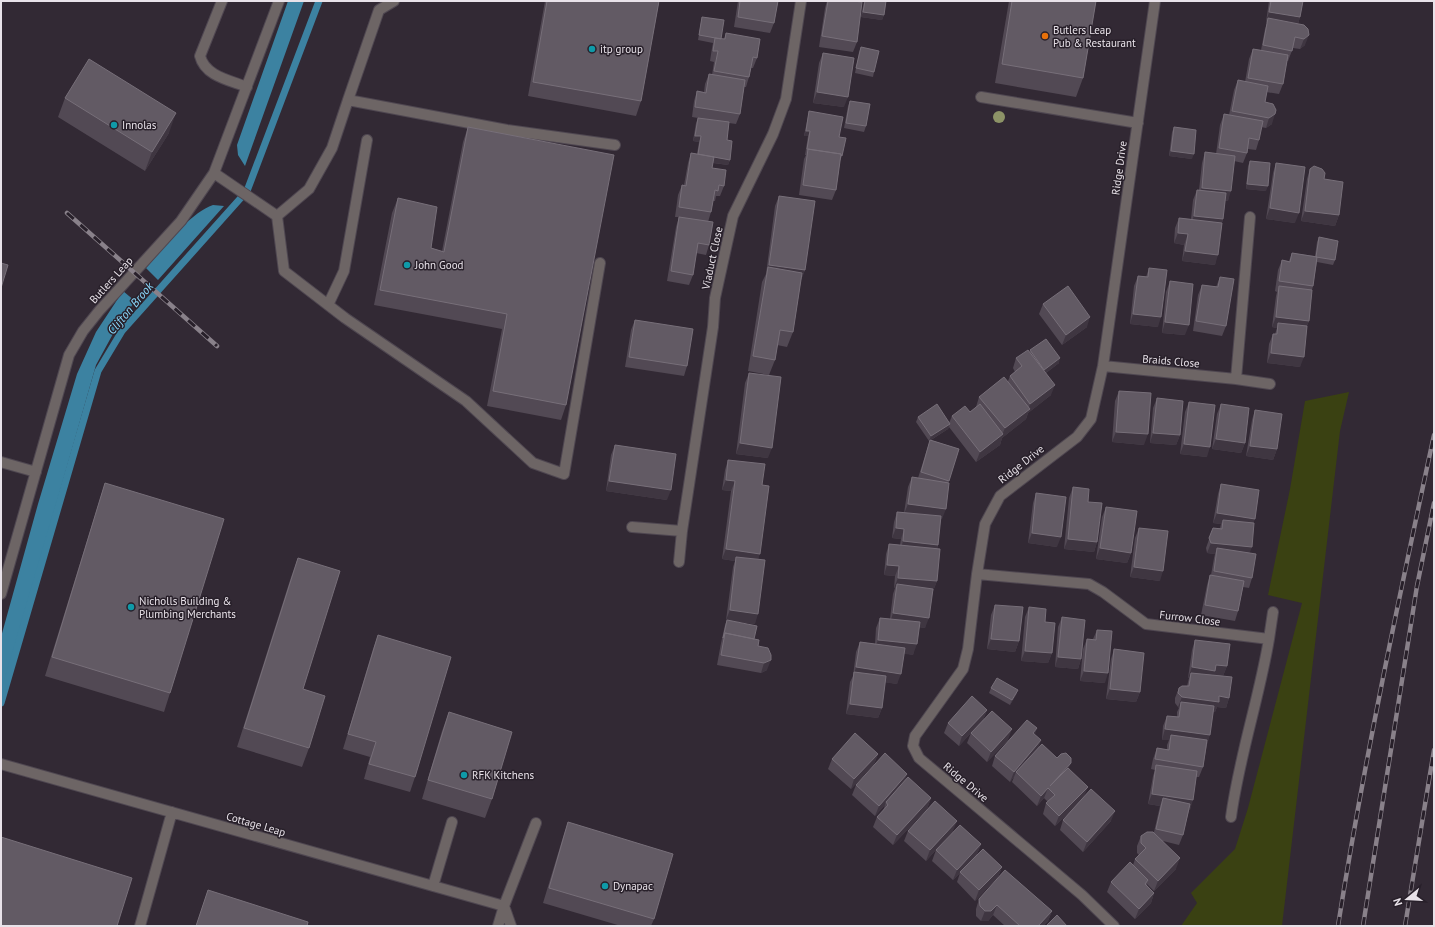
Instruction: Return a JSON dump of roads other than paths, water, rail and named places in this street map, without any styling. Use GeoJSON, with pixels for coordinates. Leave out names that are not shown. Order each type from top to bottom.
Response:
{"type":"FeatureCollection","features":[{"type":"Feature","properties":{"kind":"street"},"geometry":{"type":"LineString","coordinates":[[222,1],[200,56],[202,65],[210,72],[247,86]]}},
{"type":"Feature","properties":{"kind":"street","name":"Butlers Leap"},"geometry":{"type":"LineString","coordinates":[[1,594],[69,355],[83,331],[99,311],[181,221],[214,173],[279,1]]}},
{"type":"Feature","properties":{"kind":"street"},"geometry":{"type":"LineString","coordinates":[[277,216],[309,189],[332,148],[379,10],[394,1]]}},
{"type":"Feature","properties":{"kind":"street","name":"Viaduct Close"},"geometry":{"type":"LineString","coordinates":[[679,562],[682,530],[713,327],[716,298],[733,216],[773,134],[786,99],[801,1]]}},
{"type":"Feature","properties":{"kind":"street","name":"Ridge Drive"},"geometry":{"type":"LineString","coordinates":[[1114,926],[1082,895],[919,758],[913,746],[915,736],[963,669],[968,649],[976,574],[985,524],[1000,496],[1077,437],[1091,419],[1103,366],[1155,1]]}},
{"type":"Feature","properties":{"kind":"street"},"geometry":{"type":"LineString","coordinates":[[981,97],[1138,123]]}},
{"type":"Feature","properties":{"kind":"street"},"geometry":{"type":"LineString","coordinates":[[348,100],[506,130],[615,144]]}},
{"type":"Feature","properties":{"kind":"street"},"geometry":{"type":"LineString","coordinates":[[328,305],[344,271],[367,140]]}},
{"type":"Feature","properties":{"kind":"street"},"geometry":{"type":"LineString","coordinates":[[214,173],[277,216],[284,271],[328,305],[466,401],[534,464],[564,474],[600,263]]}},
{"type":"Feature","properties":{"kind":"street"},"geometry":{"type":"LineString","coordinates":[[1236,379],[1250,217]]}},
{"type":"Feature","properties":{"kind":"street","name":"Braids Close"},"geometry":{"type":"LineString","coordinates":[[1103,366],[1236,379],[1270,384]]}},
{"type":"Feature","properties":{"kind":"street"},"geometry":{"type":"LineString","coordinates":[[1,462],[36,472]]}},
{"type":"Feature","properties":{"kind":"street"},"geometry":{"type":"LineString","coordinates":[[632,527],[682,530]]}},
{"type":"Feature","properties":{"kind":"street","name":"Furrow Close"},"geometry":{"type":"LineString","coordinates":[[976,574],[1089,584],[1103,592],[1146,624],[1269,639]]}},
{"type":"Feature","properties":{"kind":"street"},"geometry":{"type":"LineString","coordinates":[[1231,817],[1235,785],[1262,682],[1274,612]]}},
{"type":"Feature","properties":{"kind":"street","name":"Cottage Leap"},"geometry":{"type":"LineString","coordinates":[[1,764],[504,906]]}},
{"type":"Feature","properties":{"kind":"street"},"geometry":{"type":"LineString","coordinates":[[140,926],[172,812]]}},
{"type":"Feature","properties":{"kind":"street"},"geometry":{"type":"LineString","coordinates":[[433,886],[452,822]]}},
{"type":"Feature","properties":{"kind":"street"},"geometry":{"type":"LineString","coordinates":[[498,926],[504,906],[536,824]]}},
{"type":"Feature","properties":{"kind":"street"},"geometry":{"type":"LineString","coordinates":[[504,906],[511,926]]}},
{"type":"Feature","properties":{"kind":"water"},"geometry":{"type":"Polygon","coordinates":[[[288,1],[304,1],[245,166],[238,155],[237,145],[288,1]]]}},
{"type":"Feature","properties":{"kind":"water"},"geometry":{"type":"Polygon","coordinates":[[[213,205],[224,206],[158,280],[146,268],[186,224],[204,209],[213,205]]]}},
{"type":"Feature","properties":{"kind":"water"},"geometry":{"type":"Polygon","coordinates":[[[123,291],[135,301],[114,332],[96,365],[1,697],[1,637],[38,504],[77,374],[96,332],[123,291]]]}},
{"type":"Feature","properties":{"kind":"waterway","name":"Clifton Brook"},"geometry":{"type":"LineString","coordinates":[[1,703],[98,371],[122,331],[247,191],[319,1]]}},
{"type":"Feature","properties":{"kind":"railway"},"geometry":{"type":"LineString","coordinates":[[67,213],[217,346]]}},
{"type":"Feature","properties":{"kind":"railway"},"geometry":{"type":"LineString","coordinates":[[1338,926],[1359,803],[1395,618],[1434,435]]}},
{"type":"Feature","properties":{"kind":"railway"},"geometry":{"type":"LineString","coordinates":[[1363,926],[1417,586],[1434,503]]}},
{"type":"Feature","properties":{"kind":"railway"},"geometry":{"type":"LineString","coordinates":[[1405,926],[1434,750]]}},
{"type":"Feature","properties":{"kind":"place","name":"Butlers Leap Pub & Restaurant"},"geometry":{"type":"Point","coordinates":[1045,36]}},
{"type":"Feature","properties":{"kind":"place","name":"itp group"},"geometry":{"type":"Point","coordinates":[592,49]}},
{"type":"Feature","properties":{"kind":"place","name":"Innolas"},"geometry":{"type":"Point","coordinates":[114,125]}},
{"type":"Feature","properties":{"kind":"place","name":"John Good"},"geometry":{"type":"Point","coordinates":[407,265]}},
{"type":"Feature","properties":{"kind":"place","name":"Nicholls Building & Plumbing Merchants"},"geometry":{"type":"Point","coordinates":[131,607]}},
{"type":"Feature","properties":{"kind":"place","name":"RFK Kitchens"},"geometry":{"type":"Point","coordinates":[464,775]}},
{"type":"Feature","properties":{"kind":"place","name":"Dynapac"},"geometry":{"type":"Point","coordinates":[605,886]}}]}
